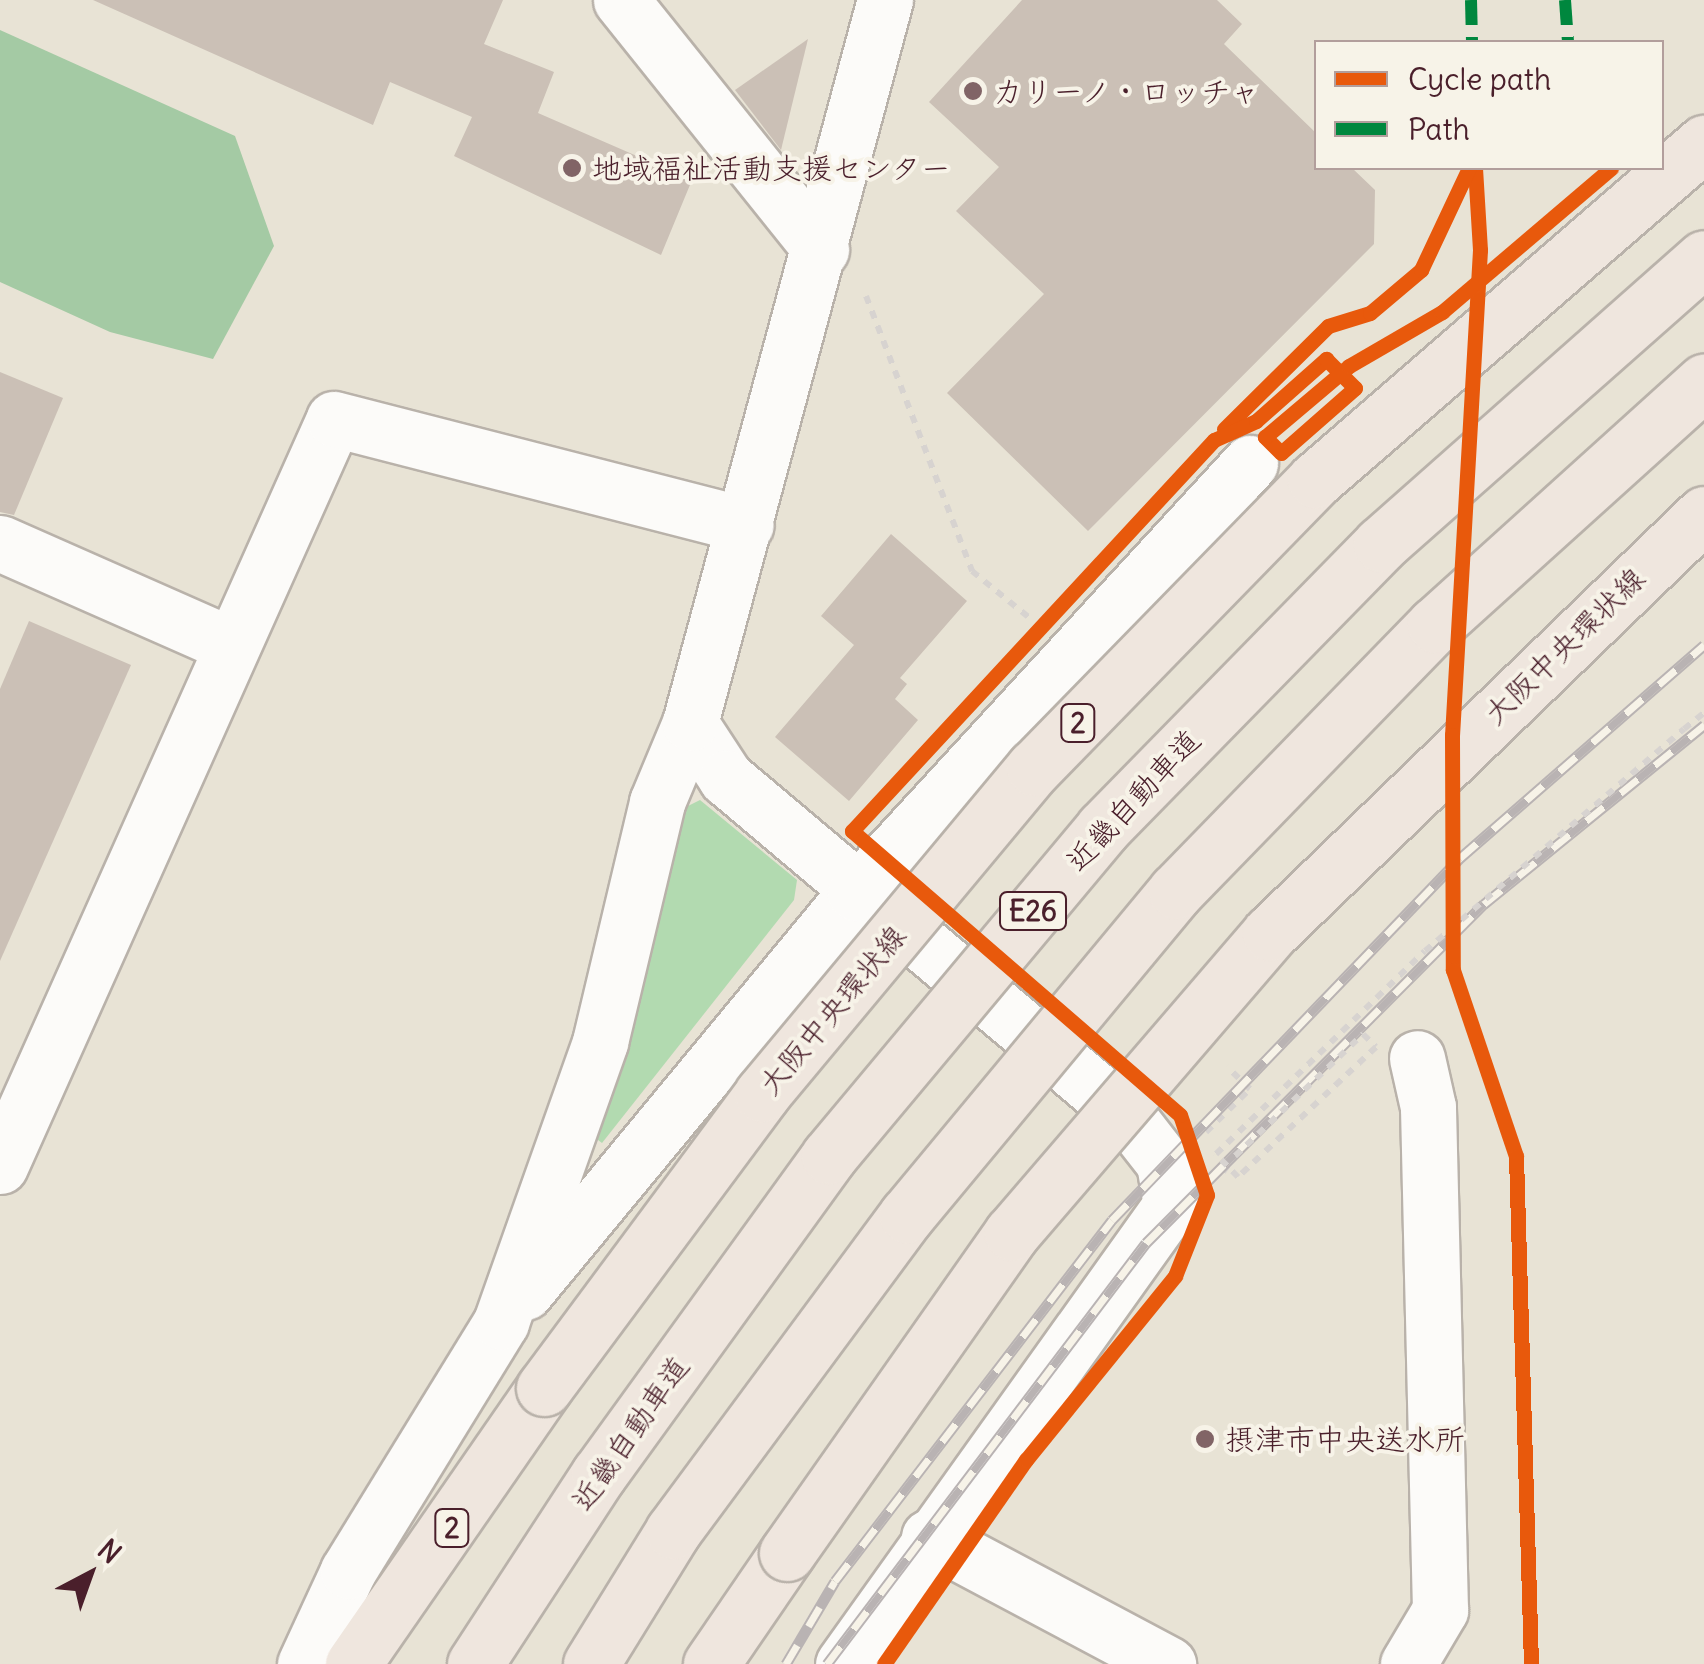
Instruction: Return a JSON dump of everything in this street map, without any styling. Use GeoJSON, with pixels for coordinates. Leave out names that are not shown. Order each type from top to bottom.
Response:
{"type":"FeatureCollection","features":[{"type":"Feature","properties":{"kind":"main road","name":"大阪中央環状線"},"geometry":{"type":"LineString","coordinates":[[354,1664],[544,1388],[762,1094],[1034,768],[1315,480],[1704,143]]}},
{"type":"Feature","properties":{"kind":"main road","name":"近畿自動車道"},"geometry":{"type":"LineString","coordinates":[[475,1664],[599,1474],[829,1156],[1103,828],[1381,544],[1704,258]]}},
{"type":"Feature","properties":{"kind":"main road"},"geometry":{"type":"LineString","coordinates":[[591,1664],[673,1531],[906,1215],[1176,891],[1435,625],[1704,382]]}},
{"type":"Feature","properties":{"kind":"main road","name":"大阪中央環状線"},"geometry":{"type":"LineString","coordinates":[[711,1664],[1012,1232],[1270,933],[1704,514]]}},
{"type":"Feature","properties":{"kind":"street"},"geometry":{"type":"LineString","coordinates":[[621,0],[822,250]]}},
{"type":"Feature","properties":{"kind":"street"},"geometry":{"type":"LineString","coordinates":[[501,1322],[600,1042],[657,802],[690,724],[822,250],[885,0]]}},
{"type":"Feature","properties":{"kind":"street"},"geometry":{"type":"LineString","coordinates":[[0,1166],[227,643],[334,419],[746,525]]}},
{"type":"Feature","properties":{"kind":"street"},"geometry":{"type":"LineString","coordinates":[[305,1664],[348,1571],[501,1322],[856,893],[1253,442]]}},
{"type":"Feature","properties":{"kind":"street"},"geometry":{"type":"LineString","coordinates":[[0,543],[227,643]]}},
{"type":"Feature","properties":{"kind":"street"},"geometry":{"type":"LineString","coordinates":[[690,724],[726,778],[856,893],[1130,1118],[1164,1162],[1171,1205],[930,1537],[844,1664]]}},
{"type":"Feature","properties":{"kind":"street"},"geometry":{"type":"LineString","coordinates":[[1408,1664],[1440,1610],[1428,1107],[1417,1058]]}},
{"type":"Feature","properties":{"kind":"street"},"geometry":{"type":"LineString","coordinates":[[930,1537],[1168,1664]]}},
{"type":"Feature","properties":{"kind":"path"},"geometry":{"type":"LineString","coordinates":[[863,289],[972,572],[1036,624]]}},
{"type":"Feature","properties":{"kind":"path"},"geometry":{"type":"LineString","coordinates":[[1253,442],[1326,359],[1354,388]]}},
{"type":"Feature","properties":{"kind":"path"},"geometry":{"type":"LineString","coordinates":[[1235,1156],[1363,1034],[1376,1047],[1238,1176],[1216,1154],[1425,951],[1704,714]]}},
{"type":"Feature","properties":{"kind":"path"},"geometry":{"type":"LineString","coordinates":[[1200,1138],[1250,1089],[1227,1067],[1215,1079]]}},
{"type":"Feature","properties":{"kind":"green space"},"geometry":{"type":"Polygon","coordinates":[[[0,30],[235,136],[274,246],[213,359],[110,332],[0,282],[0,30]]]}},
{"type":"Feature","properties":{"kind":"green space"},"geometry":{"type":"Polygon","coordinates":[[[700,800],[797,880],[794,900],[602,1143],[594,1137],[682,809],[700,800]]]}},
{"type":"Feature","properties":{"kind":"building"},"geometry":{"type":"Polygon","coordinates":[[[93,0],[503,0],[484,44],[554,72],[538,113],[692,180],[661,255],[454,156],[472,117],[390,82],[373,125],[93,0]]]}},
{"type":"Feature","properties":{"kind":"building"},"geometry":{"type":"Polygon","coordinates":[[[1022,0],[1217,0],[1242,24],[1224,44],[1314,131],[1314,170],[1354,170],[1375,190],[1374,244],[1088,531],[947,393],[1044,294],[956,211],[999,167],[929,102],[1022,0]]]}},
{"type":"Feature","properties":{"kind":"building"},"geometry":{"type":"Polygon","coordinates":[[[808,39],[781,150],[735,90],[808,39]]]}},
{"type":"Feature","properties":{"kind":"building"},"geometry":{"type":"Polygon","coordinates":[[[0,372],[63,398],[14,515],[0,512],[0,372]]]}},
{"type":"Feature","properties":{"kind":"building"},"geometry":{"type":"Polygon","coordinates":[[[891,534],[967,601],[900,678],[907,684],[895,699],[918,720],[849,801],[775,737],[854,645],[821,616],[891,534]]]}},
{"type":"Feature","properties":{"kind":"building"},"geometry":{"type":"Polygon","coordinates":[[[29,621],[131,665],[0,961],[0,689],[29,621]]]}},
{"type":"Feature","properties":{"kind":"railway"},"geometry":{"type":"LineString","coordinates":[[786,1664],[835,1581],[1112,1220],[1460,858],[1704,645]]}},
{"type":"Feature","properties":{"kind":"railway"},"geometry":{"type":"LineString","coordinates":[[827,1664],[1146,1243],[1484,904],[1704,725]]}},
{"type":"Feature","properties":{"kind":"marked path"},"geometry":{"type":"LineString","coordinates":[[1471,0],[1472,40]]}},
{"type":"Feature","properties":{"kind":"marked path"},"geometry":{"type":"LineString","coordinates":[[1565,0],[1568,40]]}},
{"type":"Feature","properties":{"kind":"cycle path"},"geometry":{"type":"LineString","coordinates":[[1224,429],[1328,326],[1370,313],[1421,270],[1468,170]]}},
{"type":"Feature","properties":{"kind":"cycle path"},"geometry":{"type":"LineString","coordinates":[[1475,170],[1480,250],[1452,735],[1453,970],[1516,1156],[1531,1664]]}},
{"type":"Feature","properties":{"kind":"cycle path"},"geometry":{"type":"LineString","coordinates":[[1340,373],[1442,312],[1609,170]]}},
{"type":"Feature","properties":{"kind":"cycle path"},"geometry":{"type":"LineString","coordinates":[[884,1664],[1026,1460],[1175,1276],[1207,1195],[1180,1115],[852,831],[1214,440],[1256,421],[1326,359],[1340,373]]}},
{"type":"Feature","properties":{"kind":"cycle path"},"geometry":{"type":"LineString","coordinates":[[1340,373],[1355,388],[1281,453],[1265,437],[1340,373]]}},
{"type":"Feature","properties":{"kind":"place","name":"カリーノ・ロッチャ"},"geometry":{"type":"Point","coordinates":[973,91]}},
{"type":"Feature","properties":{"kind":"place","name":"地域福祉活動支援センター"},"geometry":{"type":"Point","coordinates":[572,168]}},
{"type":"Feature","properties":{"kind":"place","name":"摂津市中央送水所"},"geometry":{"type":"Point","coordinates":[1205,1439]}}]}
